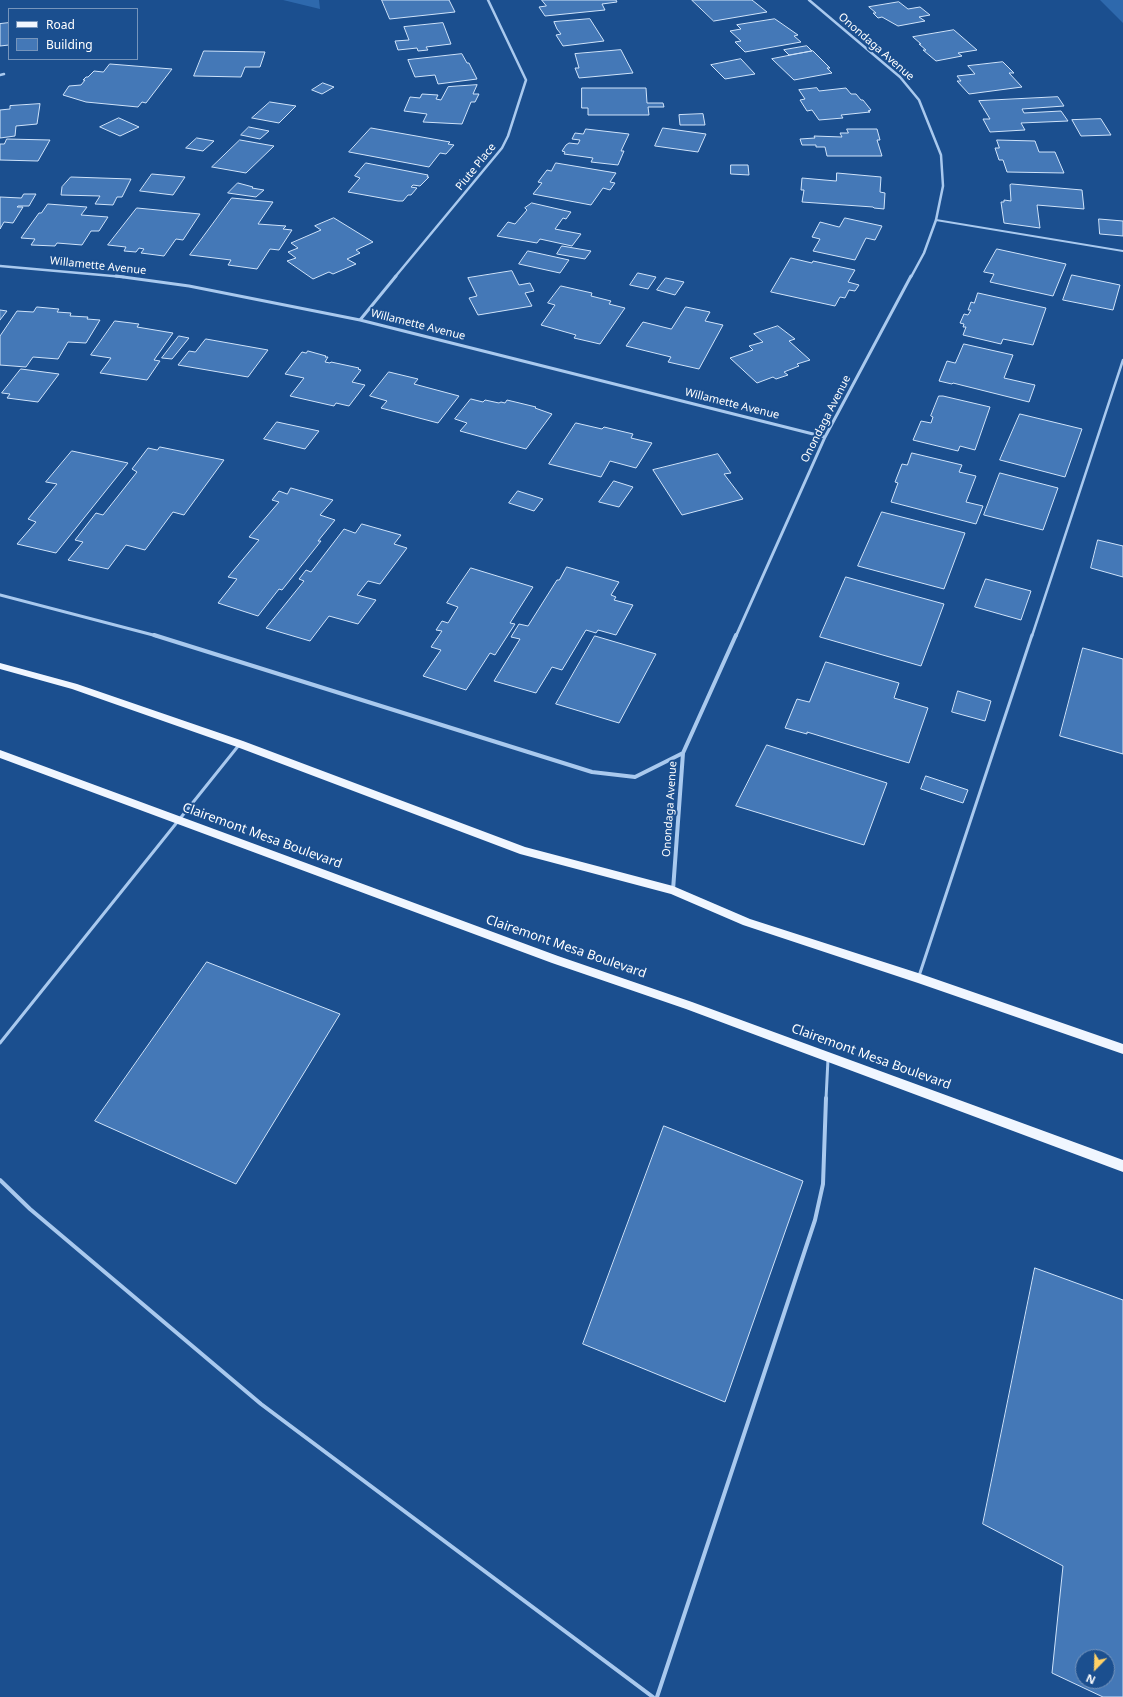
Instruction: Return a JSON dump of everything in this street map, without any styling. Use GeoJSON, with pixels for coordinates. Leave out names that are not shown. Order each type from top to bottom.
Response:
{"type":"FeatureCollection","features":[{"type":"Feature","properties":{"kind":"main road"},"geometry":{"type":"LineString","coordinates":[[0,666],[74,686],[240,744],[524,851],[673,890],[747,922],[918,978],[1123,1049]]}},
{"type":"Feature","properties":{"kind":"main road","name":"Clairemont Mesa Boulevard"},"geometry":{"type":"LineString","coordinates":[[0,754],[556,960],[646,990],[1123,1166]]}},
{"type":"Feature","properties":{"kind":"street","name":"Piute Place"},"geometry":{"type":"LineString","coordinates":[[360,320],[502,148],[508,136],[526,80],[488,0]]}},
{"type":"Feature","properties":{"kind":"street","name":"Onondaga Avenue"},"geometry":{"type":"LineString","coordinates":[[673,890],[683,753],[825,437],[924,253],[936,220],[943,186],[941,156],[919,100],[900,77],[809,0]]}},
{"type":"Feature","properties":{"kind":"street"},"geometry":{"type":"LineString","coordinates":[[0,75],[4,74]]}},
{"type":"Feature","properties":{"kind":"street","name":"Willamette Avenue"},"geometry":{"type":"LineString","coordinates":[[0,266],[97,274],[189,286],[360,320],[825,437]]}},
{"type":"Feature","properties":{"kind":"street"},"geometry":{"type":"LineString","coordinates":[[0,595],[152,634],[592,772],[635,777],[683,753]]}},
{"type":"Feature","properties":{"kind":"lane"},"geometry":{"type":"LineString","coordinates":[[936,220],[1123,251]]}},
{"type":"Feature","properties":{"kind":"lane"},"geometry":{"type":"LineString","coordinates":[[918,978],[1123,360]]}},
{"type":"Feature","properties":{"kind":"lane"},"geometry":{"type":"LineString","coordinates":[[0,1043],[240,744]]}},
{"type":"Feature","properties":{"kind":"lane"},"geometry":{"type":"LineString","coordinates":[[657,1697],[815,1220],[823,1184],[828,1057]]}},
{"type":"Feature","properties":{"kind":"lane"},"geometry":{"type":"LineString","coordinates":[[0,1180],[30,1210],[261,1404],[653,1697]]}},
{"type":"Feature","properties":{"kind":"shaded area"},"geometry":{"type":"Polygon","coordinates":[[[283,0],[319,0],[320,9],[283,0]]]}},
{"type":"Feature","properties":{"kind":"shaded area"},"geometry":{"type":"Polygon","coordinates":[[[1100,0],[1123,0],[1123,23],[1100,0]]]}},
{"type":"Feature","properties":{"kind":"building"},"geometry":{"type":"Polygon","coordinates":[[[382,0],[449,0],[455,12],[390,19],[382,0]]]}},
{"type":"Feature","properties":{"kind":"building"},"geometry":{"type":"Polygon","coordinates":[[[542,0],[616,0],[617,2],[602,4],[605,10],[545,16],[539,7],[546,6],[542,0]]]}},
{"type":"Feature","properties":{"kind":"building"},"geometry":{"type":"Polygon","coordinates":[[[692,0],[752,0],[767,12],[714,21],[692,0]]]}},
{"type":"Feature","properties":{"kind":"building"},"geometry":{"type":"Polygon","coordinates":[[[899,2],[908,9],[920,7],[930,15],[919,17],[925,21],[898,26],[882,17],[878,18],[873,13],[876,13],[869,7],[899,2]]]}},
{"type":"Feature","properties":{"kind":"building"},"geometry":{"type":"Polygon","coordinates":[[[590,19],[604,41],[563,46],[556,35],[561,34],[554,22],[590,19]]]}},
{"type":"Feature","properties":{"kind":"building"},"geometry":{"type":"Polygon","coordinates":[[[775,19],[798,35],[794,36],[801,42],[745,52],[735,42],[741,41],[730,31],[741,29],[737,25],[775,19]]]}},
{"type":"Feature","properties":{"kind":"building"},"geometry":{"type":"Polygon","coordinates":[[[8,23],[8,45],[0,46],[0,24],[8,23]]]}},
{"type":"Feature","properties":{"kind":"building"},"geometry":{"type":"Polygon","coordinates":[[[443,23],[451,44],[426,47],[428,50],[418,51],[417,48],[398,50],[395,41],[409,40],[404,27],[443,23]]]}},
{"type":"Feature","properties":{"kind":"building"},"geometry":{"type":"Polygon","coordinates":[[[954,30],[977,50],[958,53],[962,56],[936,61],[923,50],[926,50],[913,37],[954,30]]]}},
{"type":"Feature","properties":{"kind":"building"},"geometry":{"type":"Polygon","coordinates":[[[807,46],[812,51],[789,55],[784,50],[807,46]]]}},
{"type":"Feature","properties":{"kind":"building"},"geometry":{"type":"Polygon","coordinates":[[[621,50],[633,73],[579,78],[575,68],[579,68],[575,54],[621,50]]]}},
{"type":"Feature","properties":{"kind":"building"},"geometry":{"type":"Polygon","coordinates":[[[204,51],[265,52],[260,67],[245,67],[241,77],[194,76],[204,51]]]}},
{"type":"Feature","properties":{"kind":"building"},"geometry":{"type":"Polygon","coordinates":[[[813,51],[830,68],[827,68],[832,73],[794,80],[772,59],[813,51]]]}},
{"type":"Feature","properties":{"kind":"building"},"geometry":{"type":"Polygon","coordinates":[[[462,54],[467,63],[469,63],[477,79],[438,84],[435,75],[415,77],[408,60],[462,54]]]}},
{"type":"Feature","properties":{"kind":"building"},"geometry":{"type":"Polygon","coordinates":[[[741,59],[755,74],[725,79],[711,65],[741,59]]]}},
{"type":"Feature","properties":{"kind":"building"},"geometry":{"type":"Polygon","coordinates":[[[1003,62],[1014,73],[1009,73],[1022,87],[969,94],[957,81],[961,81],[957,76],[975,74],[968,66],[1003,62]]]}},
{"type":"Feature","properties":{"kind":"building"},"geometry":{"type":"Polygon","coordinates":[[[110,64],[172,69],[146,103],[142,102],[138,107],[86,102],[63,95],[69,86],[81,85],[85,80],[83,80],[94,71],[103,72],[110,64]]]}},
{"type":"Feature","properties":{"kind":"building"},"geometry":{"type":"Polygon","coordinates":[[[323,83],[334,87],[322,94],[312,90],[323,83]]]}},
{"type":"Feature","properties":{"kind":"building"},"geometry":{"type":"Polygon","coordinates":[[[477,85],[473,94],[479,94],[475,102],[471,102],[462,124],[423,122],[427,114],[404,111],[410,97],[420,98],[422,94],[438,95],[436,99],[441,100],[448,87],[477,85]]]}},
{"type":"Feature","properties":{"kind":"building"},"geometry":{"type":"Polygon","coordinates":[[[582,88],[646,88],[647,103],[663,103],[664,107],[648,107],[649,115],[588,115],[588,108],[582,108],[582,88]]]}},
{"type":"Feature","properties":{"kind":"building"},"geometry":{"type":"Polygon","coordinates":[[[817,88],[819,91],[846,88],[851,94],[856,94],[861,100],[863,100],[871,110],[868,111],[870,112],[841,115],[843,118],[819,120],[812,110],[807,111],[800,100],[805,99],[799,90],[817,88]]]}},
{"type":"Feature","properties":{"kind":"building"},"geometry":{"type":"Polygon","coordinates":[[[1058,97],[1064,106],[1022,109],[1024,113],[1061,111],[1068,121],[1021,123],[1025,130],[990,132],[983,119],[990,119],[979,101],[1058,97]]]}},
{"type":"Feature","properties":{"kind":"building"},"geometry":{"type":"Polygon","coordinates":[[[270,102],[296,106],[279,123],[252,118],[270,102]]]}},
{"type":"Feature","properties":{"kind":"building"},"geometry":{"type":"Polygon","coordinates":[[[40,104],[37,124],[16,126],[15,136],[0,138],[0,110],[10,109],[10,106],[40,104]]]}},
{"type":"Feature","properties":{"kind":"building"},"geometry":{"type":"Polygon","coordinates":[[[703,114],[705,125],[680,125],[679,115],[703,114]]]}},
{"type":"Feature","properties":{"kind":"building"},"geometry":{"type":"Polygon","coordinates":[[[119,118],[139,127],[120,136],[100,127],[119,118]]]}},
{"type":"Feature","properties":{"kind":"building"},"geometry":{"type":"Polygon","coordinates":[[[1101,119],[1111,135],[1081,136],[1072,120],[1101,119]]]}},
{"type":"Feature","properties":{"kind":"building"},"geometry":{"type":"Polygon","coordinates":[[[249,127],[269,131],[260,139],[241,135],[249,127]]]}},
{"type":"Feature","properties":{"kind":"building"},"geometry":{"type":"Polygon","coordinates":[[[371,128],[450,142],[448,144],[454,145],[446,154],[440,153],[429,167],[349,152],[371,128]]]}},
{"type":"Feature","properties":{"kind":"building"},"geometry":{"type":"Polygon","coordinates":[[[663,128],[706,134],[698,152],[655,146],[663,128]]]}},
{"type":"Feature","properties":{"kind":"building"},"geometry":{"type":"Polygon","coordinates":[[[586,129],[629,134],[621,151],[624,151],[618,165],[591,162],[593,158],[564,154],[565,152],[562,151],[566,145],[569,143],[578,144],[580,140],[572,139],[575,133],[583,134],[586,129]]]}},
{"type":"Feature","properties":{"kind":"building"},"geometry":{"type":"Polygon","coordinates":[[[847,129],[877,129],[880,140],[877,140],[882,156],[827,156],[825,147],[816,147],[816,145],[802,145],[800,139],[815,138],[814,136],[842,137],[840,133],[848,133],[847,129]]]}},
{"type":"Feature","properties":{"kind":"building"},"geometry":{"type":"Polygon","coordinates":[[[197,138],[214,141],[203,151],[186,148],[197,138]]]}},
{"type":"Feature","properties":{"kind":"building"},"geometry":{"type":"Polygon","coordinates":[[[7,139],[50,140],[38,161],[0,160],[0,144],[4,144],[7,139]]]}},
{"type":"Feature","properties":{"kind":"building"},"geometry":{"type":"Polygon","coordinates":[[[240,140],[274,146],[246,173],[212,167],[240,140]]]}},
{"type":"Feature","properties":{"kind":"building"},"geometry":{"type":"Polygon","coordinates":[[[997,140],[1035,141],[1039,152],[1055,152],[1064,173],[1007,172],[1003,160],[999,160],[995,148],[999,148],[997,140]]]}},
{"type":"Feature","properties":{"kind":"building"},"geometry":{"type":"Polygon","coordinates":[[[366,163],[428,175],[427,177],[429,177],[420,186],[413,185],[411,187],[417,188],[403,201],[348,192],[360,178],[355,176],[366,163]]]}},
{"type":"Feature","properties":{"kind":"building"},"geometry":{"type":"Polygon","coordinates":[[[556,163],[616,173],[610,182],[615,183],[610,190],[603,188],[591,205],[533,194],[542,183],[538,182],[547,170],[551,171],[556,163]]]}},
{"type":"Feature","properties":{"kind":"building"},"geometry":{"type":"Polygon","coordinates":[[[731,165],[748,165],[749,175],[731,174],[731,165]]]}},
{"type":"Feature","properties":{"kind":"building"},"geometry":{"type":"Polygon","coordinates":[[[837,173],[881,177],[880,192],[885,193],[884,209],[802,202],[804,190],[801,190],[802,178],[836,181],[837,173]]]}},
{"type":"Feature","properties":{"kind":"building"},"geometry":{"type":"Polygon","coordinates":[[[152,174],[185,177],[173,195],[140,191],[152,174]]]}},
{"type":"Feature","properties":{"kind":"building"},"geometry":{"type":"Polygon","coordinates":[[[71,177],[131,179],[122,197],[117,197],[113,205],[95,204],[100,196],[61,195],[62,187],[71,177]]]}},
{"type":"Feature","properties":{"kind":"building"},"geometry":{"type":"Polygon","coordinates":[[[238,183],[264,190],[256,197],[228,193],[238,183]]]}},
{"type":"Feature","properties":{"kind":"building"},"geometry":{"type":"Polygon","coordinates":[[[1010,185],[1082,190],[1084,209],[1037,205],[1040,228],[1004,223],[1001,202],[1004,202],[1004,200],[1011,201],[1010,185]]]}},
{"type":"Feature","properties":{"kind":"building"},"geometry":{"type":"Polygon","coordinates":[[[24,194],[36,194],[29,206],[17,207],[23,207],[13,223],[4,222],[0,229],[0,197],[21,198],[24,194]]]}},
{"type":"Feature","properties":{"kind":"building"},"geometry":{"type":"Polygon","coordinates":[[[232,198],[273,202],[258,224],[286,226],[283,229],[292,230],[279,250],[270,249],[257,269],[228,265],[231,260],[190,255],[232,198]]]}},
{"type":"Feature","properties":{"kind":"building"},"geometry":{"type":"Polygon","coordinates":[[[532,203],[571,212],[566,219],[563,218],[555,229],[581,234],[572,246],[540,239],[537,243],[497,236],[508,222],[515,224],[527,210],[525,208],[532,203]]]}},
{"type":"Feature","properties":{"kind":"building"},"geometry":{"type":"Polygon","coordinates":[[[48,204],[87,207],[81,215],[108,217],[99,231],[91,231],[82,245],[57,243],[55,246],[31,245],[35,239],[21,238],[39,213],[41,213],[48,204]]]}},
{"type":"Feature","properties":{"kind":"building"},"geometry":{"type":"Polygon","coordinates":[[[137,208],[200,214],[183,240],[176,239],[164,256],[141,253],[144,249],[139,248],[136,252],[124,251],[126,247],[108,245],[137,208]]]}},
{"type":"Feature","properties":{"kind":"building"},"geometry":{"type":"Polygon","coordinates":[[[334,218],[373,242],[356,250],[360,253],[347,259],[356,264],[333,274],[329,272],[313,279],[287,261],[296,258],[288,252],[298,248],[291,243],[321,230],[315,226],[334,218]]]}},
{"type":"Feature","properties":{"kind":"building"},"geometry":{"type":"Polygon","coordinates":[[[845,218],[882,226],[875,240],[866,238],[855,260],[813,251],[820,239],[812,237],[820,222],[839,227],[845,218]]]}},
{"type":"Feature","properties":{"kind":"building"},"geometry":{"type":"Polygon","coordinates":[[[1099,219],[1123,221],[1123,236],[1100,234],[1099,219]]]}},
{"type":"Feature","properties":{"kind":"building"},"geometry":{"type":"Polygon","coordinates":[[[562,246],[591,251],[585,259],[557,254],[562,246]]]}},
{"type":"Feature","properties":{"kind":"building"},"geometry":{"type":"Polygon","coordinates":[[[997,249],[1066,264],[1053,296],[990,282],[994,274],[984,272],[997,249]]]}},
{"type":"Feature","properties":{"kind":"building"},"geometry":{"type":"Polygon","coordinates":[[[528,251],[569,260],[560,273],[519,264],[528,251]]]}},
{"type":"Feature","properties":{"kind":"building"},"geometry":{"type":"Polygon","coordinates":[[[791,258],[855,270],[848,282],[859,285],[855,291],[849,290],[845,298],[840,297],[835,306],[771,292],[791,258]]]}},
{"type":"Feature","properties":{"kind":"building"},"geometry":{"type":"Polygon","coordinates":[[[512,271],[519,285],[530,283],[534,291],[525,293],[532,306],[478,315],[469,298],[477,296],[468,278],[512,271]]]}},
{"type":"Feature","properties":{"kind":"building"},"geometry":{"type":"Polygon","coordinates":[[[638,273],[656,277],[648,289],[630,285],[638,273]]]}},
{"type":"Feature","properties":{"kind":"building"},"geometry":{"type":"Polygon","coordinates":[[[1072,275],[1120,285],[1113,310],[1063,300],[1072,275]]]}},
{"type":"Feature","properties":{"kind":"building"},"geometry":{"type":"Polygon","coordinates":[[[666,278],[684,282],[675,295],[657,290],[666,278]]]}},
{"type":"Feature","properties":{"kind":"building"},"geometry":{"type":"Polygon","coordinates":[[[561,286],[592,293],[591,296],[611,301],[609,304],[625,308],[600,344],[574,338],[576,335],[541,325],[555,305],[548,303],[561,286]]]}},
{"type":"Feature","properties":{"kind":"building"},"geometry":{"type":"Polygon","coordinates":[[[978,293],[1046,308],[1033,345],[1003,339],[1001,344],[963,335],[966,327],[963,327],[964,324],[960,323],[964,314],[968,315],[971,310],[968,310],[971,302],[974,303],[978,293]]]}},
{"type":"Feature","properties":{"kind":"building"},"geometry":{"type":"Polygon","coordinates":[[[37,307],[59,309],[57,312],[71,313],[70,316],[88,317],[87,319],[100,320],[86,343],[68,342],[58,359],[33,357],[26,367],[0,365],[0,336],[17,311],[33,312],[37,307]]]}},
{"type":"Feature","properties":{"kind":"building"},"geometry":{"type":"Polygon","coordinates":[[[686,307],[710,312],[705,321],[723,325],[699,369],[668,362],[671,357],[626,346],[643,322],[671,329],[686,307]]]}},
{"type":"Feature","properties":{"kind":"building"},"geometry":{"type":"Polygon","coordinates":[[[0,310],[7,311],[0,320],[0,310]]]}},
{"type":"Feature","properties":{"kind":"building"},"geometry":{"type":"Polygon","coordinates":[[[115,321],[139,324],[137,327],[173,333],[154,360],[160,361],[147,380],[100,373],[111,358],[91,355],[115,321]]]}},
{"type":"Feature","properties":{"kind":"building"},"geometry":{"type":"Polygon","coordinates":[[[778,326],[795,339],[789,341],[810,360],[797,364],[799,366],[784,372],[788,375],[776,379],[773,377],[757,383],[730,358],[753,350],[749,346],[763,342],[754,334],[778,326]]]}},
{"type":"Feature","properties":{"kind":"building"},"geometry":{"type":"Polygon","coordinates":[[[179,336],[189,338],[172,359],[162,358],[179,336]]]}},
{"type":"Feature","properties":{"kind":"building"},"geometry":{"type":"Polygon","coordinates":[[[206,339],[268,350],[248,377],[178,365],[189,351],[195,352],[206,339]]]}},
{"type":"Feature","properties":{"kind":"building"},"geometry":{"type":"Polygon","coordinates":[[[964,344],[1013,355],[1004,378],[1035,385],[1029,402],[953,383],[939,381],[947,361],[955,363],[964,344]]]}},
{"type":"Feature","properties":{"kind":"building"},"geometry":{"type":"Polygon","coordinates":[[[308,351],[328,357],[325,362],[359,368],[358,369],[361,370],[352,382],[365,385],[349,406],[336,403],[334,406],[290,396],[304,378],[285,374],[302,352],[306,353],[308,351]]]}},
{"type":"Feature","properties":{"kind":"building"},"geometry":{"type":"Polygon","coordinates":[[[21,369],[59,374],[38,402],[7,398],[10,394],[2,393],[21,369]]]}},
{"type":"Feature","properties":{"kind":"building"},"geometry":{"type":"Polygon","coordinates":[[[389,372],[418,379],[414,384],[459,396],[438,423],[381,408],[387,401],[370,396],[389,372]]]}},
{"type":"Feature","properties":{"kind":"building"},"geometry":{"type":"Polygon","coordinates":[[[939,396],[990,407],[975,450],[960,446],[958,451],[913,440],[921,421],[931,423],[933,417],[931,416],[939,396]]]}},
{"type":"Feature","properties":{"kind":"building"},"geometry":{"type":"Polygon","coordinates":[[[471,399],[483,402],[485,400],[499,403],[505,403],[507,400],[536,407],[535,408],[552,414],[526,449],[460,431],[467,423],[455,419],[471,399]]]}},
{"type":"Feature","properties":{"kind":"building"},"geometry":{"type":"Polygon","coordinates":[[[1020,414],[1082,429],[1065,477],[1000,460],[1020,414]]]}},
{"type":"Feature","properties":{"kind":"building"},"geometry":{"type":"Polygon","coordinates":[[[277,422],[319,431],[305,449],[264,439],[277,422]]]}},
{"type":"Feature","properties":{"kind":"building"},"geometry":{"type":"Polygon","coordinates":[[[576,423],[602,429],[604,427],[633,434],[631,438],[652,443],[636,468],[610,461],[601,477],[549,464],[576,423]]]}},
{"type":"Feature","properties":{"kind":"building"},"geometry":{"type":"Polygon","coordinates":[[[160,447],[224,460],[184,515],[173,512],[145,550],[126,545],[108,569],[68,560],[83,542],[75,540],[96,513],[103,515],[137,472],[132,469],[148,448],[157,450],[160,447]]]}},
{"type":"Feature","properties":{"kind":"building"},"geometry":{"type":"Polygon","coordinates":[[[72,451],[128,463],[56,553],[17,544],[36,522],[28,519],[57,484],[46,482],[72,451]]]}},
{"type":"Feature","properties":{"kind":"building"},"geometry":{"type":"Polygon","coordinates":[[[912,453],[962,465],[959,472],[976,476],[966,502],[983,506],[976,524],[891,502],[898,483],[895,482],[902,464],[907,465],[912,453]]]}},
{"type":"Feature","properties":{"kind":"building"},"geometry":{"type":"Polygon","coordinates":[[[718,454],[731,473],[724,474],[743,499],[682,515],[653,470],[718,454]]]}},
{"type":"Feature","properties":{"kind":"building"},"geometry":{"type":"Polygon","coordinates":[[[1000,473],[1058,488],[1043,530],[984,515],[1000,473]]]}},
{"type":"Feature","properties":{"kind":"building"},"geometry":{"type":"Polygon","coordinates":[[[614,481],[633,487],[619,507],[599,502],[614,481]]]}},
{"type":"Feature","properties":{"kind":"building"},"geometry":{"type":"Polygon","coordinates":[[[291,488],[333,500],[320,515],[335,520],[318,541],[321,541],[282,590],[279,589],[258,616],[218,603],[237,579],[228,577],[259,540],[249,537],[279,502],[272,500],[279,491],[287,494],[291,488]]]}},
{"type":"Feature","properties":{"kind":"building"},"geometry":{"type":"Polygon","coordinates":[[[518,491],[543,499],[534,511],[509,503],[518,491]]]}},
{"type":"Feature","properties":{"kind":"building"},"geometry":{"type":"Polygon","coordinates":[[[882,512],[965,533],[944,589],[858,566],[882,512]]]}},
{"type":"Feature","properties":{"kind":"building"},"geometry":{"type":"Polygon","coordinates":[[[362,524],[401,535],[394,544],[407,548],[380,584],[368,581],[357,595],[376,600],[358,624],[329,616],[310,641],[266,628],[304,581],[299,579],[306,570],[311,572],[344,529],[355,533],[362,524]]]}},
{"type":"Feature","properties":{"kind":"building"},"geometry":{"type":"Polygon","coordinates":[[[1098,540],[1123,546],[1123,577],[1091,568],[1098,540]]]}},
{"type":"Feature","properties":{"kind":"building"},"geometry":{"type":"Polygon","coordinates":[[[567,567],[619,582],[611,595],[616,597],[614,600],[633,605],[616,635],[598,630],[596,633],[586,630],[562,670],[552,667],[536,693],[494,681],[520,639],[511,637],[519,624],[528,626],[567,567]]]}},
{"type":"Feature","properties":{"kind":"building"},"geometry":{"type":"Polygon","coordinates":[[[471,568],[533,587],[510,623],[515,624],[495,655],[490,653],[466,690],[423,676],[441,650],[431,647],[442,631],[436,630],[442,621],[448,623],[458,607],[447,603],[471,568]]]}},
{"type":"Feature","properties":{"kind":"building"},"geometry":{"type":"Polygon","coordinates":[[[846,577],[944,604],[921,666],[820,637],[846,577]]]}},
{"type":"Feature","properties":{"kind":"building"},"geometry":{"type":"Polygon","coordinates":[[[986,579],[1031,591],[1021,620],[975,607],[986,579]]]}},
{"type":"Feature","properties":{"kind":"building"},"geometry":{"type":"Polygon","coordinates":[[[595,636],[656,654],[619,723],[556,704],[595,636]]]}},
{"type":"Feature","properties":{"kind":"building"},"geometry":{"type":"Polygon","coordinates":[[[1083,648],[1123,659],[1123,754],[1060,736],[1083,648]]]}},
{"type":"Feature","properties":{"kind":"building"},"geometry":{"type":"Polygon","coordinates":[[[826,662],[899,683],[894,698],[928,708],[909,763],[807,732],[807,734],[785,728],[797,699],[809,702],[826,662]]]}},
{"type":"Feature","properties":{"kind":"building"},"geometry":{"type":"Polygon","coordinates":[[[958,691],[991,701],[985,721],[952,712],[958,691]]]}},
{"type":"Feature","properties":{"kind":"building"},"geometry":{"type":"Polygon","coordinates":[[[767,745],[887,783],[864,845],[736,806],[767,745]]]}},
{"type":"Feature","properties":{"kind":"building"},"geometry":{"type":"Polygon","coordinates":[[[926,776],[968,790],[963,803],[921,789],[926,776]]]}},
{"type":"Feature","properties":{"kind":"building"},"geometry":{"type":"Polygon","coordinates":[[[207,962],[340,1014],[236,1184],[95,1121],[207,962]]]}},
{"type":"Feature","properties":{"kind":"building"},"geometry":{"type":"Polygon","coordinates":[[[664,1126],[803,1181],[725,1402],[583,1344],[664,1126]]]}},
{"type":"Feature","properties":{"kind":"building"},"geometry":{"type":"Polygon","coordinates":[[[1035,1268],[1123,1300],[1123,1697],[1103,1697],[1086,1689],[1115,1689],[1115,1649],[1075,1649],[1075,1684],[1052,1673],[1063,1566],[983,1524],[1035,1268]]]}}]}
